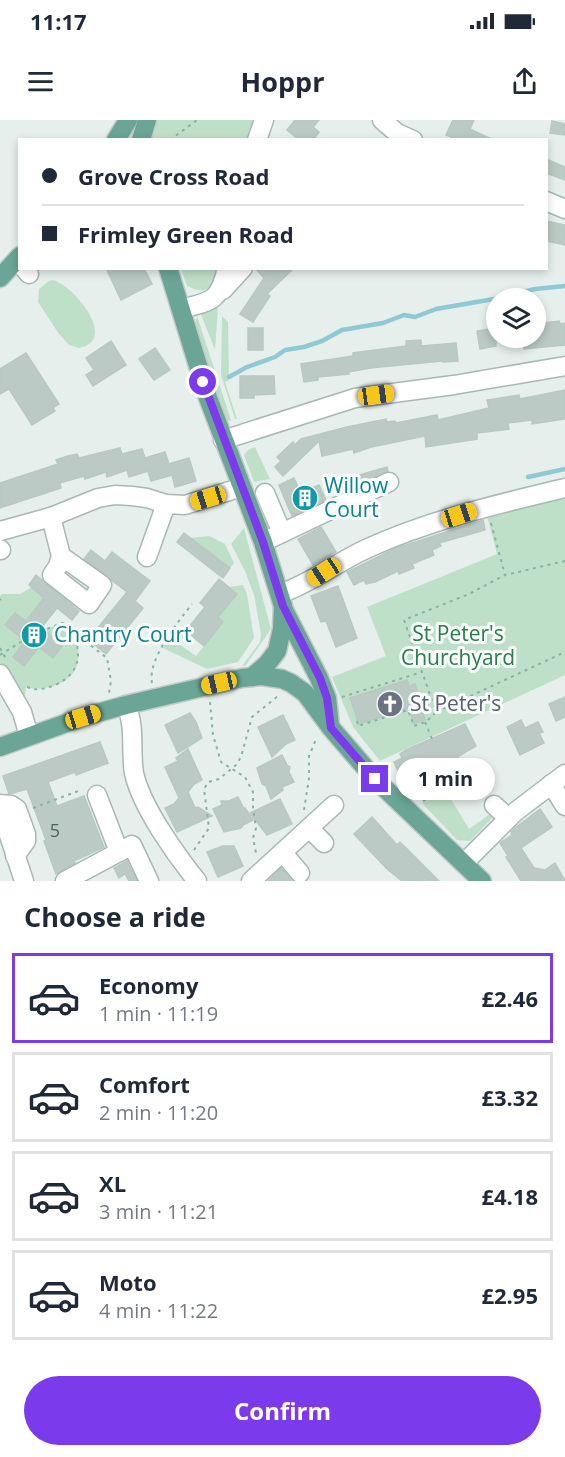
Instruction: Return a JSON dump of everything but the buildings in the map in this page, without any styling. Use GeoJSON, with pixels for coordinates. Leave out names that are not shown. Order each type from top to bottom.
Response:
{"type":"FeatureCollection","features":[{"type":"Feature","properties":{"kind":"main road"},"geometry":{"type":"LineString","coordinates":[[142,138],[147,120]]}},
{"type":"Feature","properties":{"kind":"main road"},"geometry":{"type":"LineString","coordinates":[[0,279],[18,267]]}},
{"type":"Feature","properties":{"kind":"main road"},"geometry":{"type":"LineString","coordinates":[[169,270],[208,398],[263,542],[281,600],[320,678],[327,698],[325,730]]}},
{"type":"Feature","properties":{"kind":"main road"},"geometry":{"type":"LineString","coordinates":[[252,676],[267,664],[277,651],[282,630],[281,600]]}},
{"type":"Feature","properties":{"kind":"main road"},"geometry":{"type":"LineString","coordinates":[[0,747],[126,705],[252,676],[274,677],[291,683],[305,693],[325,730],[482,881]]}},
{"type":"Feature","properties":{"kind":"street"},"geometry":{"type":"LineString","coordinates":[[258,138],[264,120]]}},
{"type":"Feature","properties":{"kind":"street"},"geometry":{"type":"LineString","coordinates":[[382,120],[397,133],[408,138]]}},
{"type":"Feature","properties":{"kind":"street"},"geometry":{"type":"LineString","coordinates":[[548,202],[565,209]]}},
{"type":"Feature","properties":{"kind":"street"},"geometry":{"type":"LineString","coordinates":[[219,293],[226,270]]}},
{"type":"Feature","properties":{"kind":"street"},"geometry":{"type":"LineString","coordinates":[[181,309],[207,301],[219,293],[241,270]]}},
{"type":"Feature","properties":{"kind":"street"},"geometry":{"type":"LineString","coordinates":[[224,440],[355,398],[454,385],[565,366]]}},
{"type":"Feature","properties":{"kind":"street"},"geometry":{"type":"LineString","coordinates":[[263,542],[389,482]]}},
{"type":"Feature","properties":{"kind":"street"},"geometry":{"type":"LineString","coordinates":[[0,531],[51,517],[98,498],[115,495],[185,505],[242,487]]}},
{"type":"Feature","properties":{"kind":"street"},"geometry":{"type":"LineString","coordinates":[[281,600],[367,549],[486,506],[565,488]]}},
{"type":"Feature","properties":{"kind":"street"},"geometry":{"type":"LineString","coordinates":[[265,493],[282,533]]}},
{"type":"Feature","properties":{"kind":"street"},"geometry":{"type":"LineString","coordinates":[[147,557],[166,504]]}},
{"type":"Feature","properties":{"kind":"street"},"geometry":{"type":"LineString","coordinates":[[51,517],[61,556]]}},
{"type":"Feature","properties":{"kind":"street"},"geometry":{"type":"LineString","coordinates":[[0,674],[22,712],[29,736]]}},
{"type":"Feature","properties":{"kind":"street"},"geometry":{"type":"LineString","coordinates":[[126,705],[133,727],[133,763],[137,783],[174,853],[197,881]]}},
{"type":"Feature","properties":{"kind":"street"},"geometry":{"type":"LineString","coordinates":[[464,863],[508,819],[558,779],[565,806]]}},
{"type":"Feature","properties":{"kind":"street"},"geometry":{"type":"LineString","coordinates":[[97,795],[119,852]]}},
{"type":"Feature","properties":{"kind":"street"},"geometry":{"type":"LineString","coordinates":[[1,812],[11,805],[16,809],[26,834],[26,841],[15,856],[24,881]]}},
{"type":"Feature","properties":{"kind":"street"},"geometry":{"type":"LineString","coordinates":[[255,880],[283,853],[306,821],[334,805]]}},
{"type":"Feature","properties":{"kind":"street"},"geometry":{"type":"LineString","coordinates":[[494,805],[508,819]]}},
{"type":"Feature","properties":{"kind":"street"},"geometry":{"type":"LineString","coordinates":[[306,821],[324,843]]}},
{"type":"Feature","properties":{"kind":"street"},"geometry":{"type":"LineString","coordinates":[[65,881],[132,845],[149,881]]}},
{"type":"Feature","properties":{"kind":"street"},"geometry":{"type":"LineString","coordinates":[[283,853],[300,873]]}},
{"type":"Feature","properties":{"kind":"path"},"geometry":{"type":"LineString","coordinates":[[173,138],[196,120]]}},
{"type":"Feature","properties":{"kind":"path"},"geometry":{"type":"LineString","coordinates":[[486,506],[505,575]]}},
{"type":"Feature","properties":{"kind":"path"},"geometry":{"type":"LineString","coordinates":[[436,712],[404,620],[469,594],[505,575],[565,561]]}},
{"type":"Feature","properties":{"kind":"path"},"geometry":{"type":"LineString","coordinates":[[152,683],[151,670],[174,627],[192,604]]}},
{"type":"Feature","properties":{"kind":"path"},"geometry":{"type":"LineString","coordinates":[[26,687],[42,690],[54,686],[70,677],[77,665],[76,640],[68,625],[62,622],[44,630]]}},
{"type":"Feature","properties":{"kind":"path"},"geometry":{"type":"LineString","coordinates":[[0,655],[24,640]]}},
{"type":"Feature","properties":{"kind":"path"},"geometry":{"type":"LineString","coordinates":[[85,641],[106,658],[111,681],[107,699]]}},
{"type":"Feature","properties":{"kind":"path"},"geometry":{"type":"LineString","coordinates":[[357,721],[358,726],[408,710],[414,726],[425,722],[436,712],[565,652]]}},
{"type":"Feature","properties":{"kind":"path"},"geometry":{"type":"LineString","coordinates":[[350,696],[422,672]]}},
{"type":"Feature","properties":{"kind":"path"},"geometry":{"type":"LineString","coordinates":[[191,854],[209,828],[204,789],[207,782],[219,779],[232,769],[241,758],[252,717],[283,692]]}},
{"type":"Feature","properties":{"kind":"path"},"geometry":{"type":"LineString","coordinates":[[209,696],[212,727],[221,762],[245,777],[253,792],[252,808],[256,828],[253,838],[256,853]]}},
{"type":"Feature","properties":{"kind":"path"},"geometry":{"type":"LineString","coordinates":[[425,722],[432,740]]}},
{"type":"Feature","properties":{"kind":"path"},"geometry":{"type":"LineString","coordinates":[[306,821],[309,756],[325,730]]}},
{"type":"Feature","properties":{"kind":"path"},"geometry":{"type":"LineString","coordinates":[[423,801],[453,785],[460,778],[464,766],[456,763]]}},
{"type":"Feature","properties":{"kind":"path"},"geometry":{"type":"LineString","coordinates":[[25,811],[83,789],[86,797],[97,795]]}},
{"type":"Feature","properties":{"kind":"green space"},"geometry":{"type":"Polygon","coordinates":[[[151,120],[258,120],[252,138],[146,138],[151,120]]]}},
{"type":"Feature","properties":{"kind":"green space"},"geometry":{"type":"Polygon","coordinates":[[[181,270],[220,270],[219,276],[215,276],[211,286],[205,290],[196,290],[187,286],[181,270]]]}},
{"type":"Feature","properties":{"kind":"green space"},"geometry":{"type":"Polygon","coordinates":[[[53,280],[72,292],[89,313],[95,335],[90,343],[79,348],[69,345],[38,302],[39,289],[53,280]]]}},
{"type":"Feature","properties":{"kind":"green space"},"geometry":{"type":"Polygon","coordinates":[[[216,307],[218,309],[215,350],[200,312],[216,307]]]}},
{"type":"Feature","properties":{"kind":"green space"},"geometry":{"type":"Polygon","coordinates":[[[197,316],[231,420],[226,422],[194,328],[197,316]]]}},
{"type":"Feature","properties":{"kind":"green space"},"geometry":{"type":"Polygon","coordinates":[[[222,316],[228,322],[229,380],[225,382],[237,419],[235,419],[221,375],[222,316]]]}},
{"type":"Feature","properties":{"kind":"green space"},"geometry":{"type":"Polygon","coordinates":[[[255,447],[270,479],[254,482],[244,455],[255,447]]]}},
{"type":"Feature","properties":{"kind":"green space","name":"St Peter's Churchyard"},"geometry":{"type":"Polygon","coordinates":[[[565,491],[565,675],[380,761],[353,727],[332,677],[386,656],[367,607],[497,554],[485,508],[565,491]]]}},
{"type":"Feature","properties":{"kind":"green space"},"geometry":{"type":"Polygon","coordinates":[[[244,528],[271,629],[246,665],[242,666],[260,642],[261,634],[254,595],[231,544],[244,528]]]}},
{"type":"Feature","properties":{"kind":"green space"},"geometry":{"type":"Polygon","coordinates":[[[209,536],[225,544],[234,563],[230,568],[190,538],[209,536]]]}},
{"type":"Feature","properties":{"kind":"green space"},"geometry":{"type":"Polygon","coordinates":[[[243,585],[247,594],[254,638],[238,662],[207,669],[163,648],[173,628],[185,636],[179,644],[196,656],[223,622],[218,617],[237,594],[228,587],[243,585]]]}},
{"type":"Feature","properties":{"kind":"green space"},"geometry":{"type":"Polygon","coordinates":[[[32,587],[44,598],[26,621],[15,613],[5,625],[25,641],[13,657],[24,666],[39,647],[53,658],[63,645],[44,630],[62,623],[67,625],[75,635],[78,662],[72,674],[61,683],[40,689],[26,687],[25,699],[0,662],[0,596],[20,594],[32,587]]]}},
{"type":"Feature","properties":{"kind":"green space"},"geometry":{"type":"Polygon","coordinates":[[[446,791],[469,829],[490,814],[493,817],[470,841],[457,840],[422,803],[446,791]]]}},
{"type":"Feature","properties":{"kind":"waterway"},"geometry":{"type":"LineString","coordinates":[[229,377],[247,367],[275,357],[285,350],[322,341],[342,330],[383,323],[404,315],[415,317],[436,309],[535,289],[565,286]]}},
{"type":"Feature","properties":{"kind":"waterway"},"geometry":{"type":"LineString","coordinates":[[528,477],[565,469]]}},
{"type":"Feature","properties":{"kind":"place","name":"Willow Court"},"geometry":{"type":"Point","coordinates":[305,498]}},
{"type":"Feature","properties":{"kind":"place","name":"Chantry Court"},"geometry":{"type":"Point","coordinates":[34,635]}},
{"type":"Feature","properties":{"kind":"place","name":"St Peter's"},"geometry":{"type":"Point","coordinates":[390,704]}},
{"type":"Feature","properties":{"kind":"route"},"geometry":{"type":"LineString","coordinates":[[203,382],[263,542],[283,606],[320,678],[327,698],[331,728],[375,779]]}}]}
